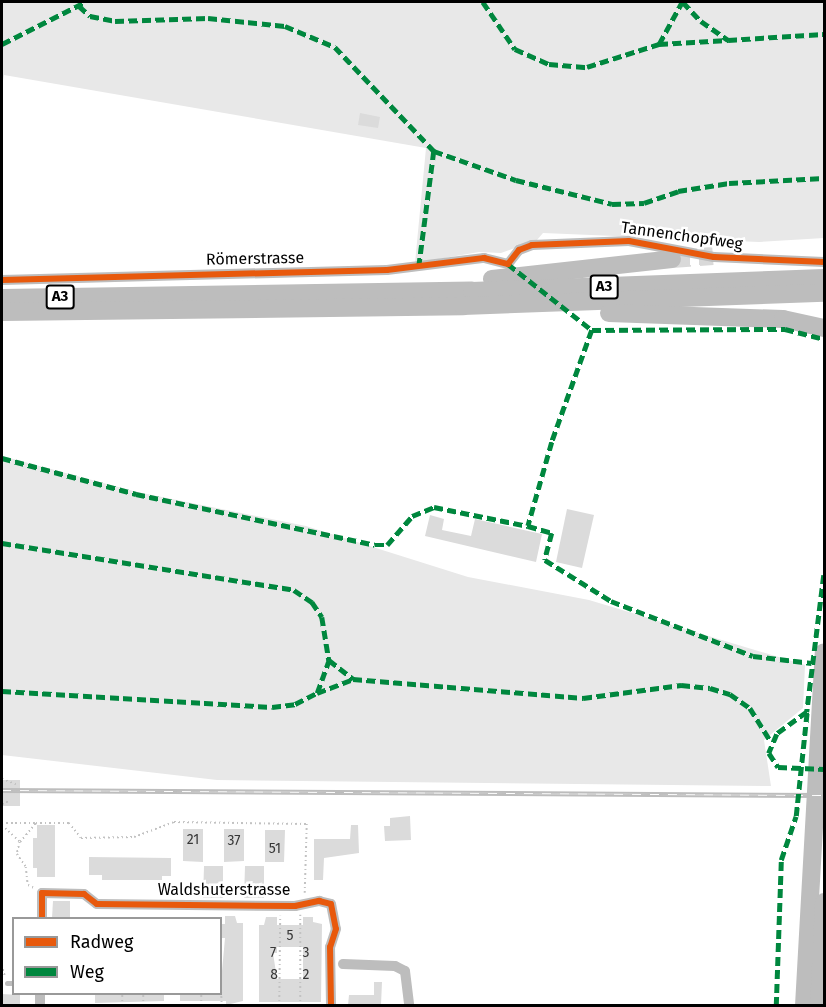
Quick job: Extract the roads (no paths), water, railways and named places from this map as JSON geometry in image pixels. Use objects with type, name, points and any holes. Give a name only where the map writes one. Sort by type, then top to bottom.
[{"type":"highway","name":"A3","points":[[383,293],[672,259]]},
{"type":"highway","name":"A3","points":[[2,298],[383,293],[825,278]]},
{"type":"highway","name":"A3","points":[[2,312],[464,306],[825,293]]},
{"type":"highway","name":"A3","points":[[464,306],[783,319],[825,328]]},
{"type":"highway","points":[[804,1005],[825,653]]},
{"type":"highway","points":[[816,792],[825,745]]},
{"type":"highway","points":[[820,1005],[819,986],[825,902]]},
{"type":"street","name":"Tannenchopfweg","points":[[507,264],[519,250],[532,245],[629,241],[714,257],[825,262]]},
{"type":"street","name":"Römerstrasse","points":[[2,280],[387,270],[484,258],[507,264]]},
{"type":"street","name":"Waldshuterstrasse","points":[[42,917],[42,892],[84,894],[97,904],[280,906],[303,902],[331,904],[336,913],[336,929],[330,947],[331,1005]]},
{"type":"street","points":[[343,964],[396,966],[405,971],[409,1005]]},
{"type":"tunnel","points":[[672,259],[713,256]]},
{"type":"railway","points":[[2,790],[824,795]]}]
